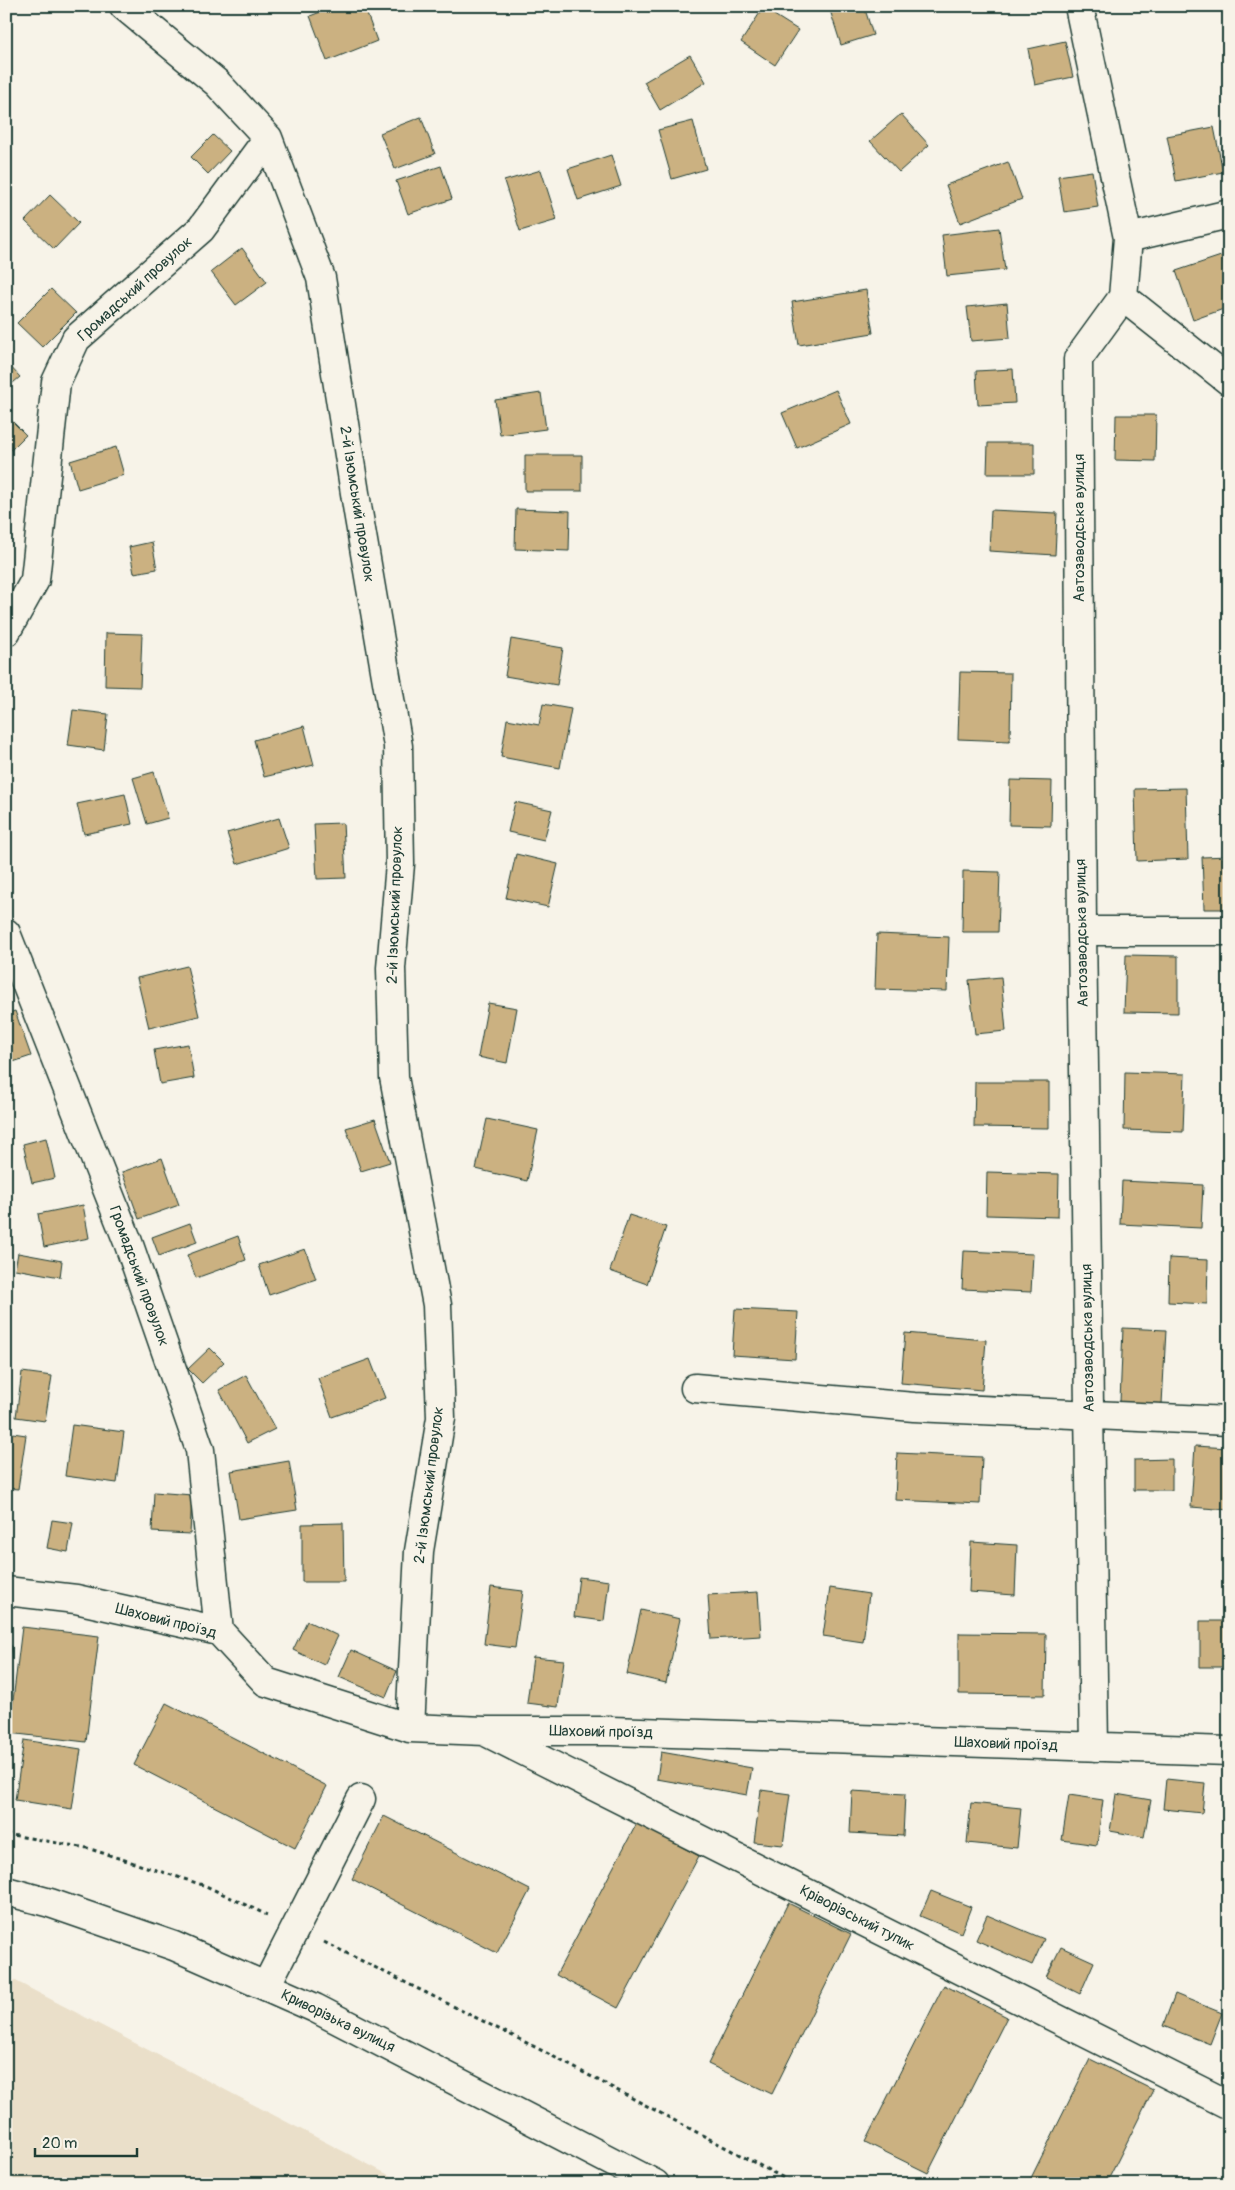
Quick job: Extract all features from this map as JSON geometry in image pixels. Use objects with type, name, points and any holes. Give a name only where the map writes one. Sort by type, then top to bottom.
[{"type":"street","name":"2-й Ізюмський провулок","points":[[124,6],[217,83],[268,138],[321,278],[356,502],[398,746],[400,864],[391,968],[394,1077],[437,1305],[441,1418],[419,1551],[410,1728]]},
{"type":"street","points":[[1079,6],[1128,238],[1123,297],[1229,381]]},
{"type":"street","name":"Громадський провулок","points":[[6,632],[35,580],[56,382],[76,339],[202,229],[268,138]]},
{"type":"street","points":[[1128,238],[1229,214]]},
{"type":"street","name":"Автозаводська вулиця","points":[[1094,1747],[1082,932],[1078,359],[1123,297]]},
{"type":"street","points":[[1082,932],[1229,931]]},
{"type":"street","name":"Громадський провулок","points":[[6,933],[128,1242],[200,1450],[219,1631]]},
{"type":"street","points":[[695,1388],[914,1407],[1229,1421]]},
{"type":"street","name":"Шаховий проїзд","points":[[6,1591],[76,1598],[219,1631],[266,1682],[410,1728],[485,1731],[611,1731],[1229,1751]]},
{"type":"street","name":"Кріворізський тупик","points":[[485,1731],[1229,2105]]},
{"type":"street","points":[[266,1986],[361,1799]]},
{"type":"street","name":"Криворізька вулиця","points":[[6,1891],[50,1902],[174,1946],[315,2008],[655,2184]]},
{"type":"path","points":[[6,1834],[87,1848],[206,1886],[296,1928],[536,2048],[795,2184]]},
{"type":"shaded area","points":[[6,1976],[406,2184],[6,2184]]},
{"type":"building","points":[[336,6],[364,6],[377,41],[327,61],[310,16]]},
{"type":"building","points":[[864,6],[873,35],[841,45],[829,7]]},
{"type":"building","points":[[763,8],[798,30],[775,65],[741,42]]},
{"type":"building","points":[[1065,41],[1073,77],[1035,85],[1028,49]]},
{"type":"building","points":[[690,55],[706,82],[660,110],[644,82]]},
{"type":"building","points":[[901,114],[929,145],[899,172],[870,141]]},
{"type":"building","points":[[421,117],[435,154],[395,169],[380,133]]},
{"type":"building","points":[[693,121],[706,169],[672,179],[658,130]]},
{"type":"building","points":[[1214,127],[1223,172],[1176,181],[1167,136]]},
{"type":"building","points":[[213,135],[230,151],[208,174],[191,157]]},
{"type":"building","points":[[611,155],[621,186],[578,200],[568,169]]},
{"type":"building","points":[[1008,162],[1022,199],[960,223],[946,185]]},
{"type":"building","points":[[441,166],[452,199],[408,214],[396,181]]},
{"type":"building","points":[[541,170],[557,220],[520,231],[504,181]]},
{"type":"building","points":[[1092,171],[1098,207],[1064,212],[1058,176]]},
{"type":"building","points":[[50,195],[79,223],[54,249],[25,221]]},
{"type":"building","points":[[999,228],[1005,270],[947,276],[942,235]]},
{"type":"building","points":[[242,248],[267,282],[236,305],[211,272]]},
{"type":"building","points":[[1221,256],[1229,277],[1229,307],[1193,320],[1176,271]]},
{"type":"building","points":[[51,289],[76,313],[42,347],[17,323]]},
{"type":"building","points":[[866,290],[873,333],[799,345],[792,302]]},
{"type":"building","points":[[1007,303],[1010,338],[971,341],[967,307]]},
{"type":"building","points":[[6,362],[20,377],[7,388],[6,387]]},
{"type":"building","points":[[1013,369],[1015,403],[978,405],[976,371]]},
{"type":"building","points":[[836,390],[851,424],[797,448],[782,413]]},
{"type":"building","points":[[541,393],[546,429],[500,435],[495,400]]},
{"type":"building","points":[[6,415],[26,435],[10,451],[6,448]]},
{"type":"building","points":[[1116,415],[1156,415],[1155,461],[1115,460]]},
{"type":"building","points":[[988,443],[1034,443],[1034,474],[987,474]]},
{"type":"building","points":[[116,447],[124,475],[78,489],[70,461]]},
{"type":"building","points":[[525,455],[582,455],[582,491],[525,491]]},
{"type":"building","points":[[516,509],[570,511],[569,551],[515,549]]},
{"type":"building","points":[[991,510],[1057,513],[1055,555],[989,551]]},
{"type":"building","points":[[152,542],[157,569],[134,573],[129,547]]},
{"type":"building","points":[[106,633],[142,634],[140,687],[105,686]]},
{"type":"building","points":[[511,639],[563,648],[557,685],[505,676]]},
{"type":"building","points":[[960,672],[1011,673],[1010,741],[958,739]]},
{"type":"building","points":[[543,704],[571,709],[560,768],[501,757],[507,719],[539,725]]},
{"type":"building","points":[[73,710],[108,714],[104,750],[68,745]]},
{"type":"building","points":[[304,726],[314,765],[264,777],[254,740]]},
{"type":"building","points":[[154,772],[168,818],[147,824],[133,778]]},
{"type":"building","points":[[1010,780],[1052,781],[1051,826],[1009,825]]},
{"type":"building","points":[[1186,788],[1188,859],[1137,861],[1135,789]]},
{"type":"building","points":[[125,794],[132,824],[84,834],[77,804]]},
{"type":"building","points":[[515,802],[552,810],[544,840],[508,832]]},
{"type":"building","points":[[279,818],[289,848],[237,864],[227,833]]},
{"type":"building","points":[[343,823],[346,878],[317,879],[314,824]]},
{"type":"building","points":[[516,854],[558,864],[548,907],[506,898]]},
{"type":"building","points":[[1229,856],[1229,909],[1204,909],[1202,857]]},
{"type":"building","points":[[963,871],[1000,872],[998,932],[962,932]]},
{"type":"building","points":[[877,934],[949,937],[947,991],[875,989]]},
{"type":"building","points":[[1126,955],[1178,956],[1178,1013],[1124,1012]]},
{"type":"building","points":[[187,966],[199,1016],[149,1028],[137,978]]},
{"type":"building","points":[[1001,977],[1006,1031],[975,1034],[969,980]]},
{"type":"building","points":[[488,1003],[517,1008],[507,1063],[478,1057]]},
{"type":"building","points":[[15,1011],[31,1056],[13,1062],[6,1044],[6,1014]]},
{"type":"building","points":[[188,1044],[194,1078],[160,1084],[154,1050]]},
{"type":"building","points":[[1125,1072],[1185,1074],[1183,1132],[1124,1130]]},
{"type":"building","points":[[975,1082],[1049,1082],[1049,1128],[974,1127]]},
{"type":"building","points":[[375,1119],[390,1162],[361,1171],[346,1128]]},
{"type":"building","points":[[487,1119],[538,1130],[527,1181],[476,1169]]},
{"type":"building","points":[[46,1138],[55,1178],[32,1183],[23,1144]]},
{"type":"building","points":[[162,1158],[179,1205],[139,1219],[122,1172]]},
{"type":"building","points":[[987,1172],[1059,1174],[1058,1217],[986,1215]]},
{"type":"building","points":[[1122,1181],[1203,1185],[1201,1228],[1120,1224]]},
{"type":"building","points":[[83,1205],[89,1238],[44,1247],[38,1214]]},
{"type":"building","points":[[629,1215],[666,1227],[647,1284],[610,1271]]},
{"type":"building","points":[[190,1223],[197,1242],[159,1256],[152,1237]]},
{"type":"building","points":[[238,1236],[246,1260],[196,1278],[187,1255]]},
{"type":"building","points":[[305,1249],[316,1279],[269,1295],[259,1265]]},
{"type":"building","points":[[964,1251],[1033,1254],[1031,1292],[962,1289]]},
{"type":"building","points":[[18,1253],[62,1261],[60,1277],[15,1269]]},
{"type":"building","points":[[1169,1258],[1208,1260],[1207,1304],[1168,1302]]},
{"type":"building","points":[[735,1309],[798,1312],[795,1359],[732,1355]]},
{"type":"building","points":[[1123,1328],[1166,1330],[1162,1404],[1120,1402]]},
{"type":"building","points":[[905,1333],[986,1340],[982,1390],[901,1383]]},
{"type":"building","points":[[210,1348],[224,1362],[202,1383],[188,1369]]},
{"type":"building","points":[[370,1359],[385,1398],[332,1417],[318,1378]]},
{"type":"building","points":[[22,1372],[52,1376],[45,1421],[16,1417]]},
{"type":"building","points":[[246,1375],[275,1429],[247,1443],[219,1390]]},
{"type":"building","points":[[72,1425],[124,1432],[117,1483],[65,1476]]},
{"type":"building","points":[[6,1432],[26,1435],[18,1489],[6,1488]]},
{"type":"building","points":[[1195,1446],[1229,1448],[1229,1510],[1191,1507]]},
{"type":"building","points":[[897,1453],[982,1457],[980,1504],[895,1500]]},
{"type":"building","points":[[1172,1459],[1172,1490],[1134,1490],[1134,1460]]},
{"type":"building","points":[[289,1461],[297,1510],[239,1519],[231,1471]]},
{"type":"building","points":[[154,1492],[192,1495],[190,1534],[152,1532]]},
{"type":"building","points":[[52,1520],[73,1523],[68,1552],[47,1548]]},
{"type":"building","points":[[343,1523],[344,1582],[302,1582],[302,1524]]},
{"type":"building","points":[[971,1542],[1017,1545],[1015,1595],[969,1592]]},
{"type":"building","points":[[579,1577],[609,1581],[604,1621],[574,1617]]},
{"type":"building","points":[[491,1587],[523,1591],[515,1648],[484,1644]]},
{"type":"building","points":[[830,1588],[869,1594],[863,1642],[823,1636]]},
{"type":"building","points":[[758,1592],[761,1636],[711,1639],[708,1595]]},
{"type":"building","points":[[641,1610],[680,1619],[666,1683],[627,1674]]},
{"type":"building","points":[[307,1621],[338,1636],[324,1665],[293,1650]]},
{"type":"building","points":[[1200,1621],[1229,1621],[1229,1667],[1200,1667]]},
{"type":"building","points":[[22,1627],[99,1636],[86,1742],[9,1733]]},
{"type":"building","points":[[959,1633],[1046,1634],[1045,1695],[959,1694]]},
{"type":"building","points":[[6,1645],[12,1646],[6,1683]]},
{"type":"building","points":[[351,1650],[397,1671],[386,1697],[339,1677]]},
{"type":"building","points":[[533,1657],[564,1660],[558,1707],[527,1703]]},
{"type":"building","points":[[166,1703],[327,1786],[295,1848],[134,1765]]},
{"type":"building","points":[[24,1740],[81,1749],[72,1809],[15,1800]]},
{"type":"building","points":[[661,1752],[752,1768],[747,1795],[657,1779]]},
{"type":"building","points":[[1166,1779],[1205,1783],[1202,1813],[1163,1809]]},
{"type":"building","points":[[761,1790],[790,1794],[783,1845],[754,1842]]},
{"type":"building","points":[[852,1791],[905,1794],[903,1836],[850,1833]]},
{"type":"building","points":[[1116,1794],[1151,1800],[1144,1837],[1110,1831]]},
{"type":"building","points":[[1069,1795],[1103,1800],[1097,1845],[1062,1840]]},
{"type":"building","points":[[971,1803],[1021,1808],[1017,1848],[967,1843]]},
{"type":"building","points":[[384,1816],[530,1890],[497,1953],[352,1879]]},
{"type":"building","points":[[637,1823],[699,1856],[618,2008],[556,1975]]},
{"type":"building","points":[[931,1891],[971,1907],[961,1933],[920,1916]]},
{"type":"building","points":[[788,1903],[851,1934],[772,2094],[708,2064]]},
{"type":"building","points":[[987,1915],[1044,1939],[1032,1965],[976,1940]]},
{"type":"building","points":[[1061,1947],[1094,1962],[1080,1994],[1046,1977]]},
{"type":"building","points":[[944,1985],[1007,2017],[928,2173],[865,2142]]},
{"type":"building","points":[[1175,1994],[1222,2013],[1210,2044],[1163,2026]]},
{"type":"building","points":[[1090,2059],[1153,2090],[1106,2184],[1028,2184]]}]
